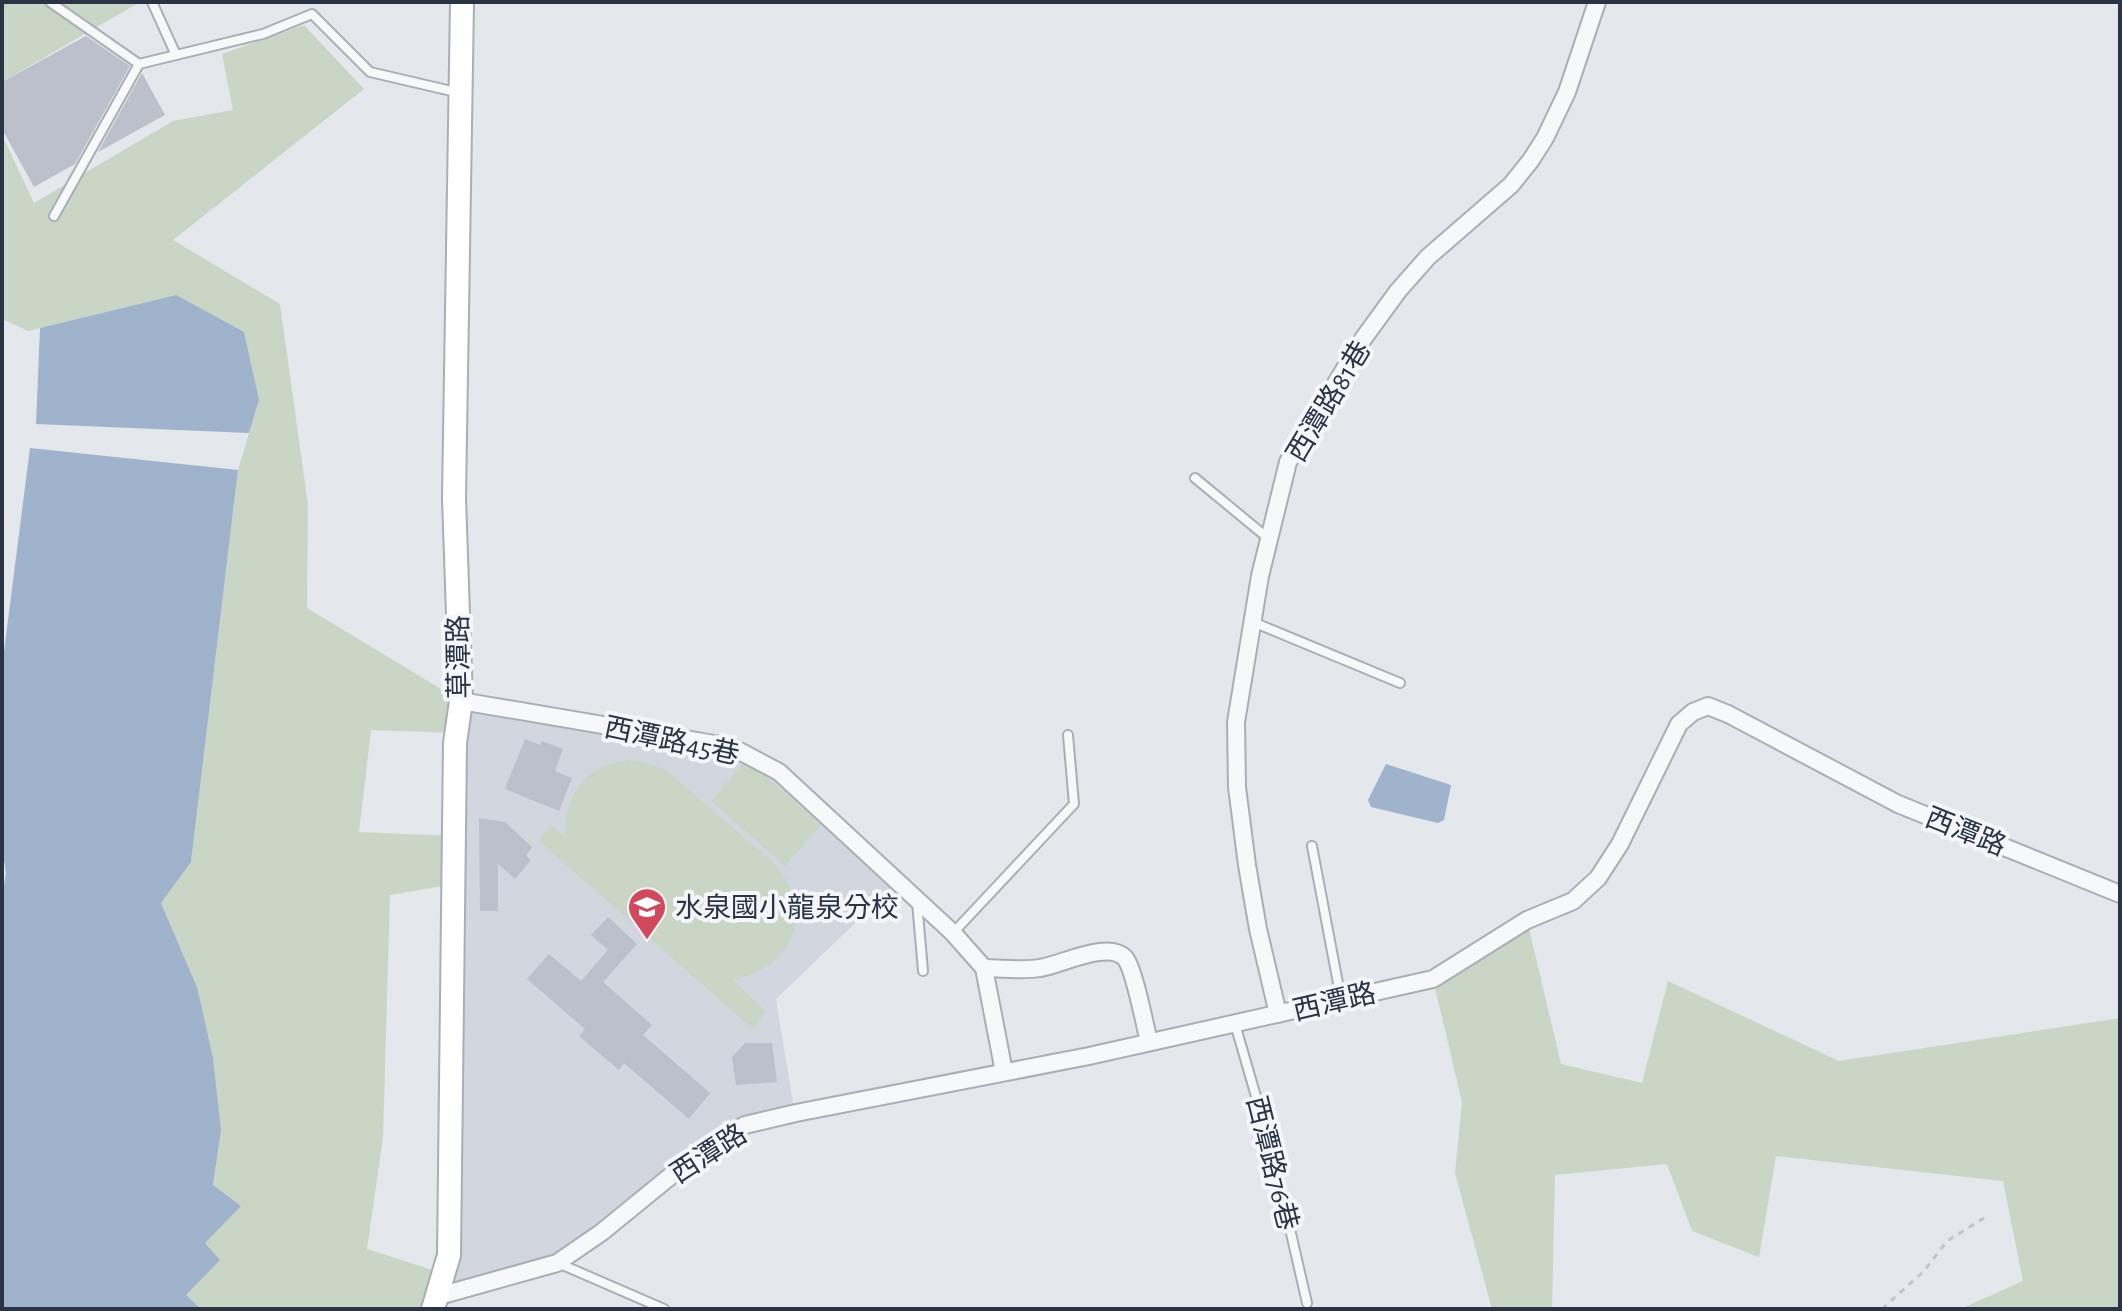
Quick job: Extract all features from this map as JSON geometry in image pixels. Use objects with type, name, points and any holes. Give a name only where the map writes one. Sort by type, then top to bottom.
[{"type":"street","name":"草潭路","points":[[436,1302],[449,1255],[455,743],[461,701],[454,498],[462,2]]},
{"type":"street","name":"西潭路81巷","points":[[1278,1014],[1247,865],[1237,787],[1236,722],[1260,576],[1288,462],[1363,339],[1398,291],[1428,257],[1511,185],[1531,160],[1567,92],[1597,2]]},
{"type":"street","name":"西潭路45巷","points":[[461,701],[732,747],[779,772],[953,933],[984,968]]},
{"type":"street","name":"西潭路","points":[[436,1302],[557,1263],[602,1232],[705,1148],[745,1125],[1235,1024],[1433,979],[1527,920],[1573,901],[1598,878],[1620,844],[1679,724],[1693,712],[1708,706],[1898,804],[2120,894]]},
{"type":"street","points":[[1004,1072],[984,968],[1040,968],[1112,951],[1124,957],[1130,969],[1149,1042]]},
{"type":"lane","points":[[50,2],[139,64]]},
{"type":"lane","points":[[152,2],[176,55]]},
{"type":"lane","points":[[54,216],[139,64],[263,34],[312,14],[370,72],[461,94]]},
{"type":"lane","points":[[1195,478],[1269,540]]},
{"type":"lane","points":[[1253,622],[1400,683]]},
{"type":"lane","points":[[953,933],[1074,804],[1068,735]]},
{"type":"lane","points":[[1312,846],[1341,999]]},
{"type":"lane","points":[[917,901],[923,971]]},
{"type":"lane","name":"西潭路76巷","points":[[1235,1024],[1273,1155],[1307,1303]]},
{"type":"lane","points":[[557,1263],[664,1309]]},
{"type":"path","points":[[1882,1309],[1924,1271],[1947,1241],[1989,1215]]},
{"type":"shaded area","name":"水泉國小龍泉分校","points":[[461,701],[732,747],[779,772],[897,883],[776,999],[793,1103],[745,1125],[566,1264],[439,1296]]},
{"type":"green space","points":[[2,2],[140,2],[2,82]]},
{"type":"green space","points":[[304,25],[364,89],[173,240],[280,304],[308,505],[307,608],[461,701],[455,733],[371,730],[359,832],[455,836],[454,884],[390,895],[383,1138],[367,1249],[448,1275],[434,1309],[201,1309],[185,1295],[219,1260],[205,1243],[221,1131],[197,987],[161,903],[191,862],[238,470],[259,400],[176,295],[28,331],[2,319],[2,135],[34,203],[173,121],[233,110],[222,54]]},
{"type":"green space","points":[[747,759],[821,825],[785,866],[711,801]]},
{"type":"green space","points":[[628,760],[664,769],[771,860],[785,879],[793,897],[796,916],[793,933],[785,949],[755,973],[733,980],[766,1012],[753,1029],[539,841],[551,825],[565,836],[569,805],[586,778],[606,766]]},
{"type":"green space","points":[[1527,920],[1561,1064],[1642,1083],[1668,981],[1839,1061],[2120,1018],[2120,1309],[1960,1309],[2023,1281],[2003,1181],[1776,1156],[1759,1257],[1692,1231],[1667,1164],[1555,1175],[1552,1309],[1492,1309],[1455,1173],[1462,1102],[1433,979]]},
{"type":"water","points":[[176,295],[244,332],[259,400],[249,433],[36,424],[40,328]]},
{"type":"water","points":[[30,448],[238,470],[191,862],[161,903],[197,987],[213,1058],[221,1131],[213,1185],[241,1206],[205,1243],[220,1260],[186,1295],[201,1309],[2,1309],[2,898],[6,873],[2,846],[2,667]]},
{"type":"water","points":[[1386,764],[1451,785],[1444,820],[1438,823],[1371,807],[1368,800]]},
{"type":"building","points":[[86,36],[130,66],[75,164],[34,187],[2,129],[2,82]]},
{"type":"building","points":[[142,73],[165,115],[98,152]]},
{"type":"building","points":[[525,739],[563,749],[555,771],[572,778],[559,811],[505,789]]},
{"type":"building","points":[[479,818],[505,822],[532,847],[526,856],[531,860],[515,879],[498,864],[498,911],[480,911]]},
{"type":"building","points":[[608,917],[637,944],[603,982],[652,1025],[643,1035],[710,1093],[689,1119],[624,1063],[619,1070],[579,1036],[585,1029],[527,979],[549,954],[581,981],[608,950],[591,935]]},
{"type":"building","points":[[745,1043],[772,1043],[777,1082],[736,1085],[732,1057]]},
{"type":"place","name":"水泉國小龍泉分校","points":[[647,941]]}]
